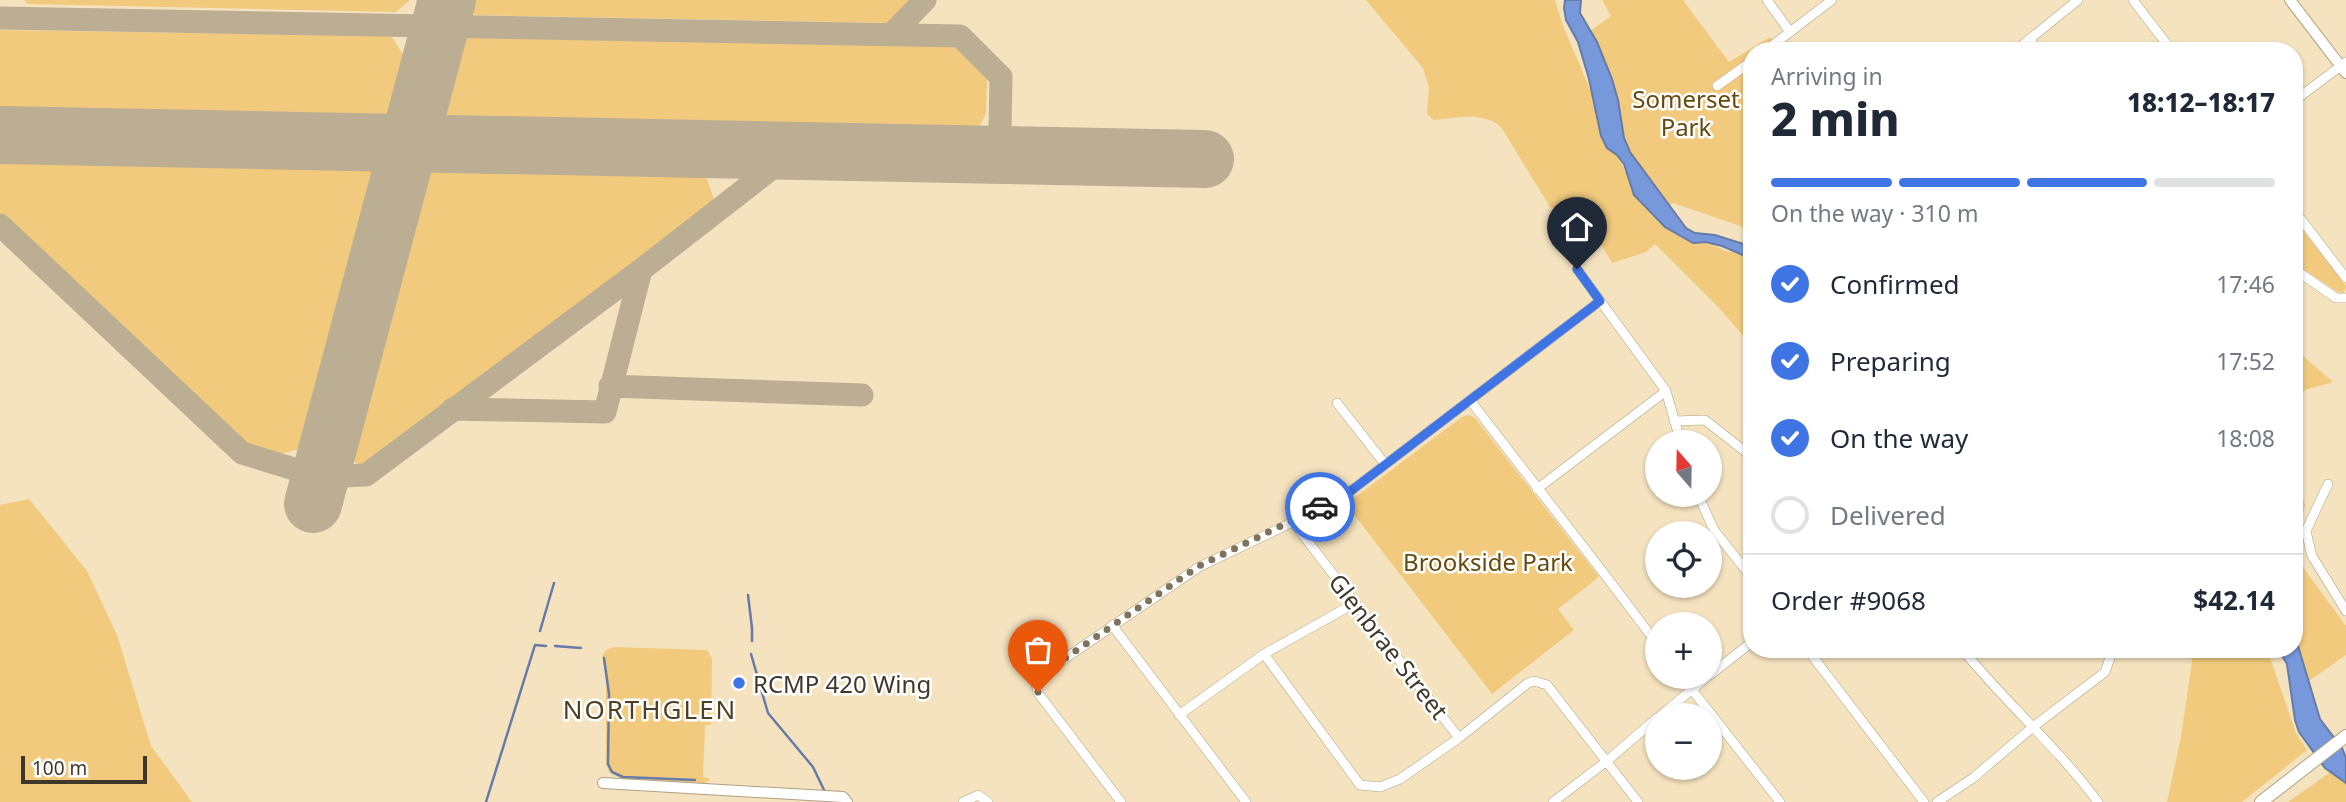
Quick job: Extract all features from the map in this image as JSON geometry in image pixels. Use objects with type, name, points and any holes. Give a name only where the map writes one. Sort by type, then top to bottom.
[{"type":"main road","points":[[2261,802],[2346,736]]},
{"type":"street","points":[[1767,0],[1790,32]]},
{"type":"street","points":[[1777,42],[1832,0]]},
{"type":"street","points":[[2026,42],[2078,0]]},
{"type":"street","points":[[2133,0],[2165,42]]},
{"type":"street","points":[[2290,0],[2344,67],[2303,95]]},
{"type":"street","points":[[1717,86],[1743,67]]},
{"type":"street","points":[[2303,222],[2346,278]]},
{"type":"street","points":[[1577,269],[1666,391],[1677,430]]},
{"type":"street","points":[[2303,275],[2336,298],[2346,298]]},
{"type":"street","points":[[1121,802],[1038,692],[1035,679],[1199,566],[1348,493],[1600,301]]},
{"type":"street","points":[[1537,489],[1666,391]]},
{"type":"street","points":[[1470,400],[1645,628]]},
{"type":"street","points":[[1337,403],[1385,464]]},
{"type":"street","points":[[1674,421],[1705,420],[1743,450]]},
{"type":"street","points":[[2328,484],[2306,531],[2312,556],[2346,611]]},
{"type":"street","points":[[1704,508],[1714,530],[1743,567]]},
{"type":"street","name":"Glenbrae Street","points":[[1293,522],[1460,738]]},
{"type":"street","points":[[1179,715],[1264,654],[1355,603]]},
{"type":"street","points":[[1112,625],[1246,802]]},
{"type":"street","points":[[1722,665],[1743,649]]},
{"type":"street","points":[[1264,654],[1360,785],[1380,787],[1400,779],[1460,738],[1534,681],[1548,685],[1638,802]]},
{"type":"street","points":[[1814,658],[1924,802]]},
{"type":"street","points":[[1969,658],[2082,780],[2098,802]]},
{"type":"street","points":[[1937,802],[1973,778],[2033,727],[2105,672],[2110,658]]},
{"type":"street","points":[[1676,703],[1691,690],[1780,802]]},
{"type":"street","points":[[1553,802],[1645,729]]},
{"type":"street","points":[[603,783],[843,797],[847,802]]},
{"type":"street","points":[[967,799],[982,796],[989,802]]},
{"type":"green space","points":[[24,0],[410,0],[396,12],[28,4]]},
{"type":"green space","points":[[464,0],[911,0],[890,23],[475,15]]},
{"type":"green space","points":[[1366,0],[1555,0],[1563,26],[1625,171],[1661,220],[1726,251],[1743,254],[1743,336],[1655,244],[1646,252],[1612,263],[1588,223],[1550,207],[1501,127],[1494,122],[1478,117],[1434,120],[1427,114],[1429,87],[1423,68]]},
{"type":"green space","name":"Somerset Park","points":[[1602,0],[1683,0],[1729,62],[1743,53],[1743,227],[1673,203],[1668,206],[1630,152],[1624,138],[1612,79],[1590,31],[1611,16]]},
{"type":"green space","points":[[0,30],[391,36],[403,54],[402,67],[386,116],[341,118],[0,114]]},
{"type":"green space","points":[[468,38],[955,46],[987,78],[986,114],[976,132],[442,123],[432,110],[445,55]]},
{"type":"green space","points":[[0,155],[324,161],[375,169],[368,210],[307,447],[262,459],[0,213]]},
{"type":"green space","points":[[464,163],[704,170],[714,199],[638,272],[361,467],[342,451],[404,208],[425,167]]},
{"type":"green space","points":[[2303,231],[2346,286],[2344,293],[2338,292],[2303,269]]},
{"type":"green space","points":[[2303,356],[2333,382],[2303,393]]},
{"type":"green space","name":"Brookside Park","points":[[1469,415],[1475,418],[1599,577],[1558,609],[1574,630],[1492,694],[1346,504],[1462,417]]},
{"type":"green space","points":[[29,499],[87,571],[117,635],[151,746],[192,802],[0,802],[0,505]]},
{"type":"green space","points":[[2303,566],[2346,626],[2346,655],[2309,681],[2301,658]]},
{"type":"green space","points":[[614,647],[707,650],[712,658],[711,725],[705,725],[703,777],[709,778],[709,781],[704,783],[622,779],[609,772],[606,764],[606,681],[602,656],[606,650]]},
{"type":"green space","points":[[2192,658],[2270,658],[2296,733],[2307,750],[2242,802],[2167,802],[2181,737]]},
{"type":"green space","points":[[2346,761],[2346,802],[2288,802]]},
{"type":"water","points":[[1565,0],[1581,0],[1580,13],[1597,42],[1612,79],[1624,138],[1630,152],[1686,228],[1695,233],[1715,235],[1743,244],[1743,255],[1706,242],[1693,243],[1665,227],[1634,195],[1624,164],[1607,148],[1601,136],[1589,79],[1564,8]]},
{"type":"water","points":[[2283,658],[2302,658],[2320,719],[2342,748],[2346,758],[2346,783],[2325,768],[2299,732],[2287,664]]},
{"type":"waterway","points":[[540,631],[554,583]]},
{"type":"waterway","points":[[748,595],[752,641]]},
{"type":"waterway","points":[[486,802],[535,645],[546,646]]},
{"type":"waterway","points":[[555,646],[581,648]]},
{"type":"waterway","points":[[751,654],[768,713],[813,767],[825,792]]},
{"type":"waterway","points":[[604,658],[609,694],[608,764],[612,772],[623,777],[695,780]]},
{"type":"taxiway","points":[[891,35],[925,0]]},
{"type":"taxiway","points":[[0,18],[960,36],[1001,77],[1000,131],[990,156]]},
{"type":"taxiway","points":[[0,225],[242,453],[320,477],[366,475],[641,270],[794,151]]},
{"type":"taxiway","points":[[453,409],[605,412],[641,270]]},
{"type":"taxiway","points":[[610,386],[862,395]]},
{"type":"runway","points":[[313,504],[447,0]]},
{"type":"runway","points":[[0,135],[1205,159]]},
{"type":"way so far","points":[[1038,692],[1035,679],[1199,566],[1320,507]]},
{"type":"place","name":"RCMP 420 Wing","points":[[739,683]]},
{"type":"district","name":"NORTHGLEN","points":[[650,709]]},
{"type":"route","points":[[1320,507],[1348,493],[1600,301],[1577,269]]}]
